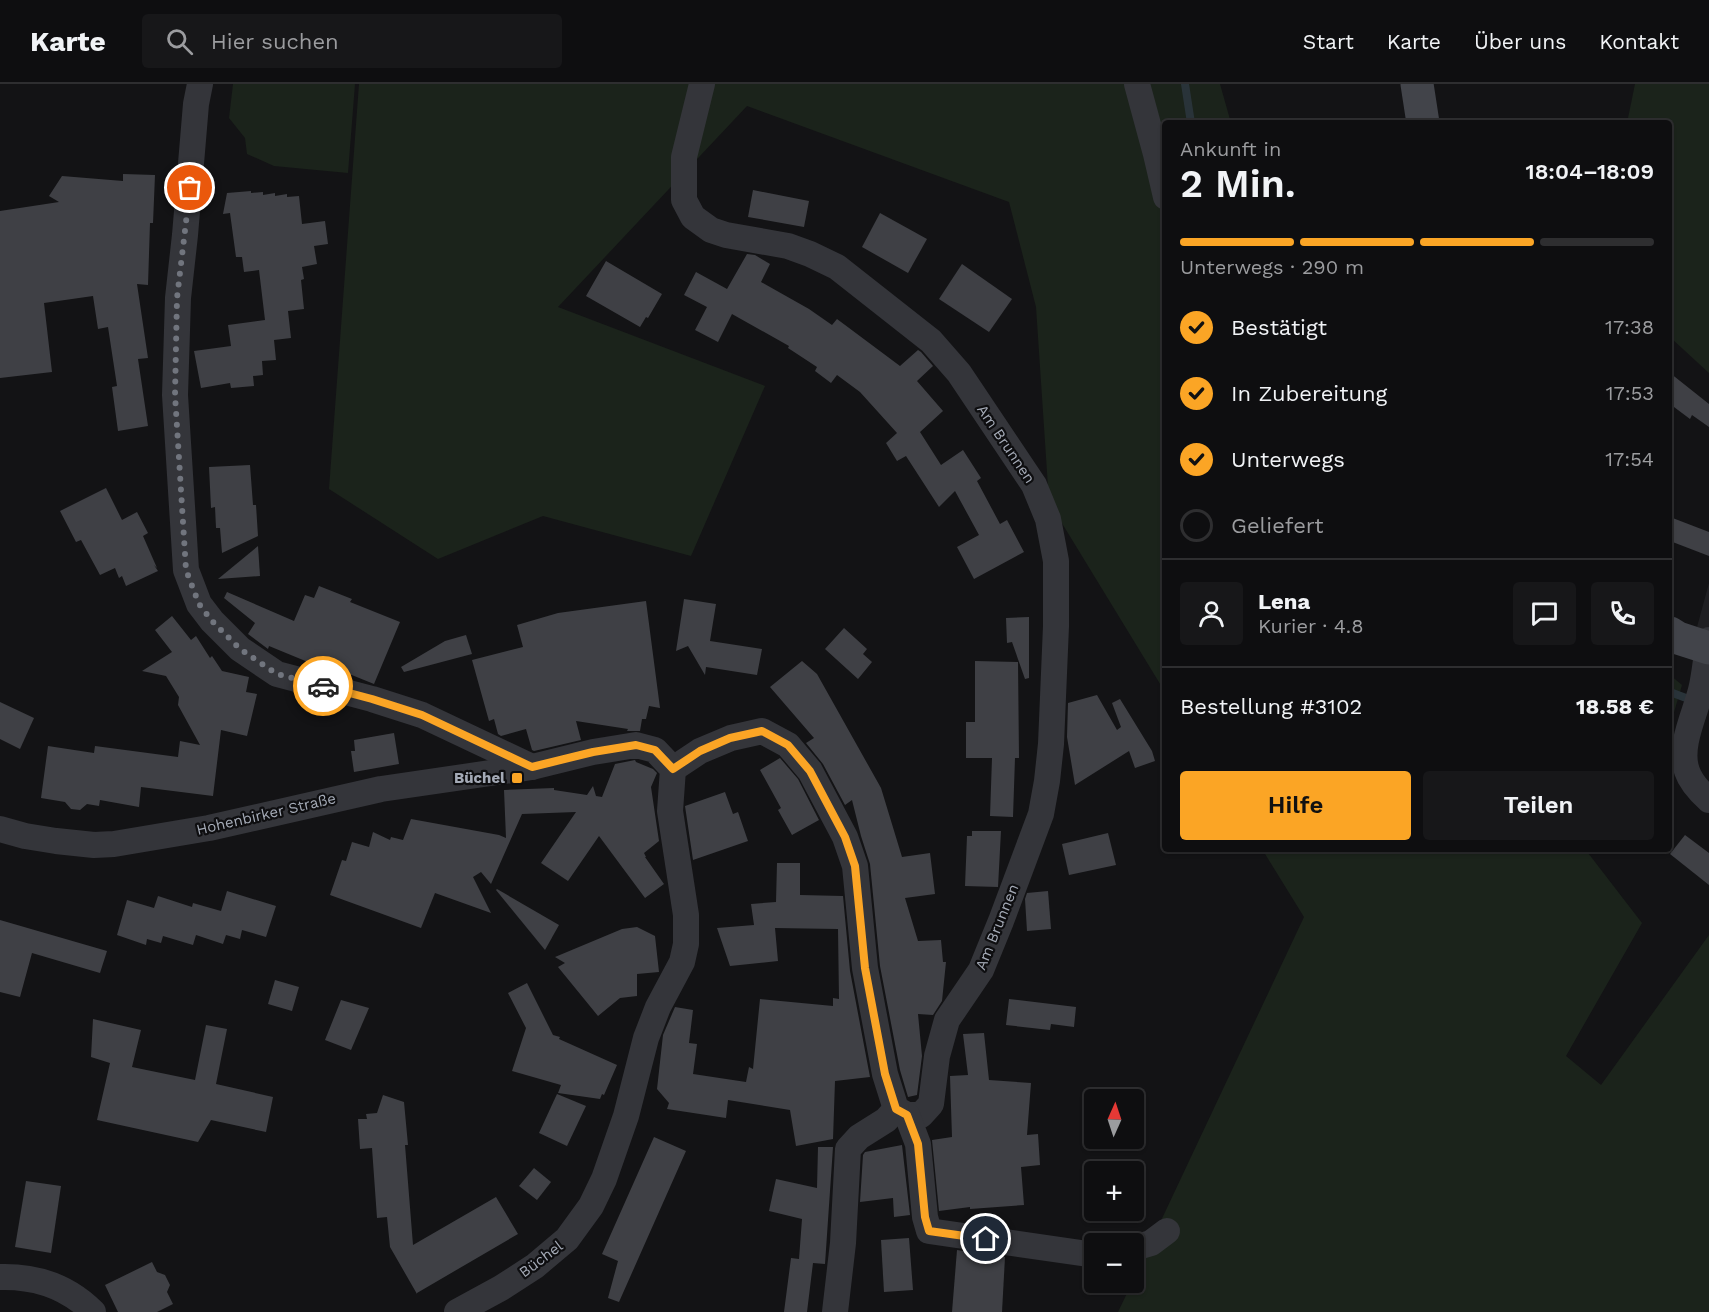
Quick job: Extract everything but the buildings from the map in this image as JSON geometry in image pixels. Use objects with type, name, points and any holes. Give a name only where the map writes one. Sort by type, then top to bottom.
[{"type":"main road","points":[[1417,84],[1423,120]]},
{"type":"main road","points":[[1672,634],[1678,638],[1708,645]]},
{"type":"street","points":[[200,84],[196,104],[185,235],[177,298],[175,395],[186,570],[199,604],[212,621],[240,649],[277,674],[422,715],[532,767],[593,752],[636,745],[655,750],[673,769],[700,751],[730,738],[762,731],[788,745],[810,771],[845,837],[855,866],[865,968],[885,1074],[918,1144],[925,1217],[929,1231],[1084,1253]]},
{"type":"street","name":"Am Brunnen","points":[[702,84],[684,158],[684,200],[693,217],[711,230],[726,235],[788,246],[837,267],[931,341],[959,373],[1034,485],[1048,519],[1056,561],[1056,626],[1051,744],[1041,813],[981,970],[946,1020],[937,1056],[930,1104],[921,1115],[901,1112]]},
{"type":"street","points":[[1137,84],[1162,180]]},
{"type":"street","points":[[1708,645],[1701,689],[1690,726],[1677,756],[1696,788],[1709,800]]},
{"type":"street","name":"Hohenbirker Straße","points":[[0,829],[56,841],[94,845],[114,844],[209,828],[381,789],[532,767]]},
{"type":"street","name":"Büchel","points":[[457,1312],[535,1266],[567,1239],[591,1206],[604,1179],[626,1116],[654,1017],[682,962],[686,944],[686,915],[670,811],[673,769]]},
{"type":"street","points":[[835,1312],[843,1243],[848,1149],[859,1137],[901,1112]]},
{"type":"street","points":[[1144,1245],[1151,1243],[1167,1231]]},
{"type":"street","points":[[0,1277],[20,1277],[56,1285],[93,1312]]},
{"type":"shaded area","points":[[233,84],[355,84],[348,173],[274,166],[247,154],[245,138],[229,118]]},
{"type":"shaded area","points":[[359,84],[1220,84],[1230,120],[1162,120],[1162,687],[1049,502],[1036,307],[1009,202],[747,106],[558,307],[765,386],[691,556],[543,516],[438,559],[329,489]]},
{"type":"shaded area","points":[[1635,84],[1709,84],[1709,373],[1672,339],[1672,120],[1628,120]]},
{"type":"shaded area","points":[[1709,583],[1709,632],[1697,627]]},
{"type":"shaded area","points":[[1672,677],[1682,685],[1672,719]]},
{"type":"shaded area","points":[[1264,852],[1587,852],[1642,923],[1566,1056],[1601,1085],[1709,935],[1709,1312],[1118,1312],[1127,1293],[1144,1293],[1144,1257],[1304,917]]},
{"type":"waterway","points":[[1185,84],[1191,120]]},
{"type":"waterway","points":[[1672,693],[1694,701]]},
{"type":"way so far","points":[[190,188],[177,298],[175,395],[186,570],[199,604],[212,621],[240,649],[277,674],[323,686]]},
{"type":"place","name":"Büchel","points":[[517,778]]},
{"type":"route","points":[[323,686],[422,715],[532,767],[593,752],[636,745],[655,750],[673,769],[700,751],[730,738],[762,731],[788,745],[810,771],[845,837],[855,866],[865,968],[885,1074],[896,1109],[907,1115],[918,1144],[925,1217],[929,1231],[986,1239]]}]
